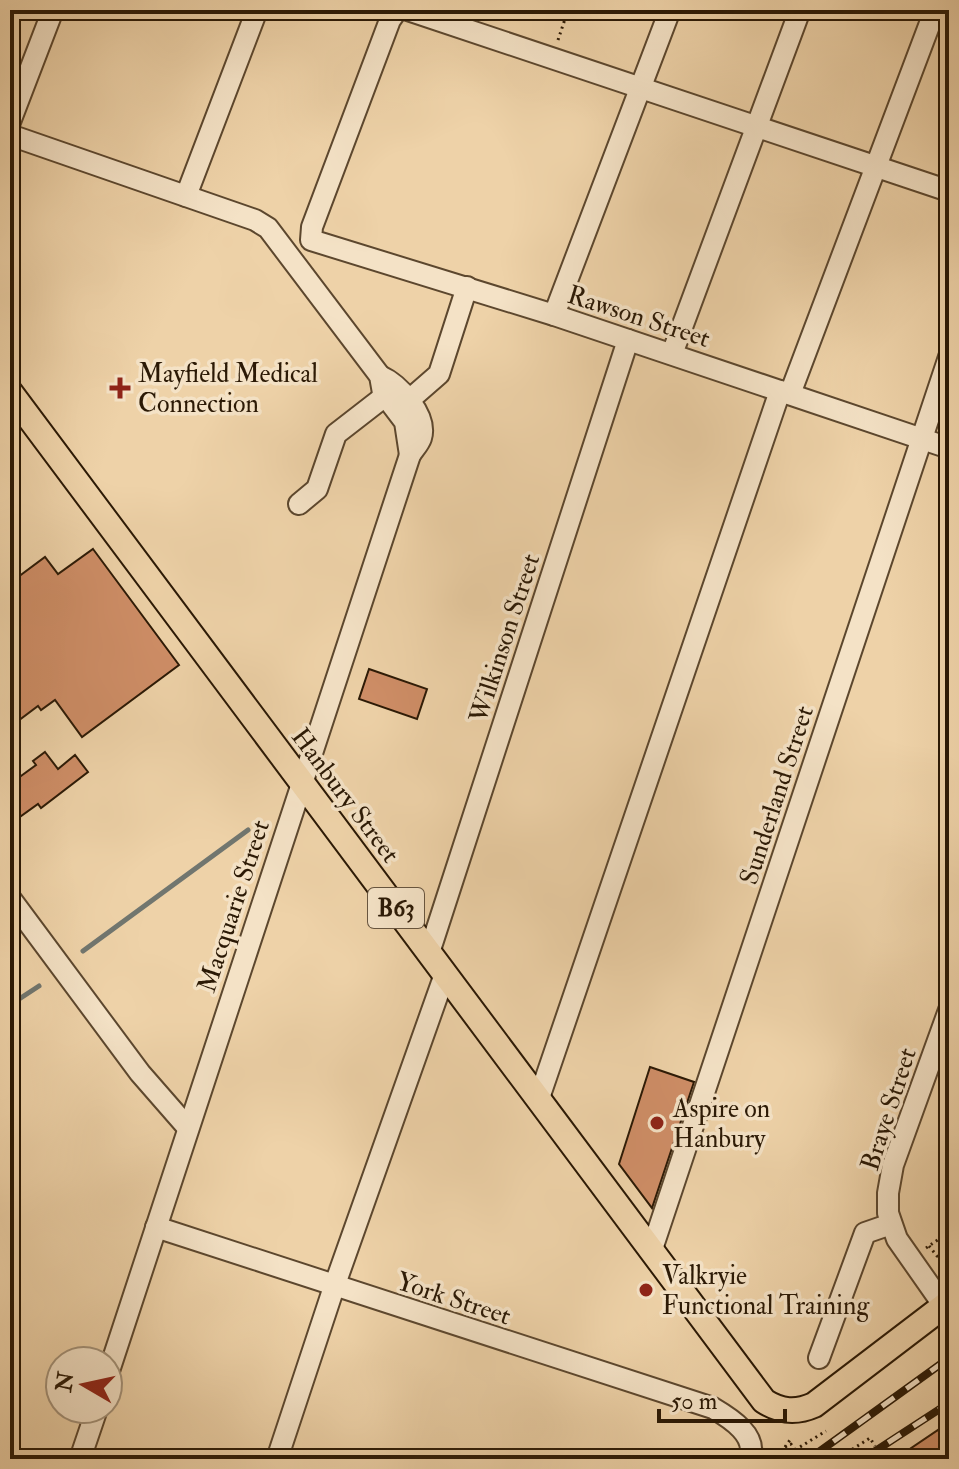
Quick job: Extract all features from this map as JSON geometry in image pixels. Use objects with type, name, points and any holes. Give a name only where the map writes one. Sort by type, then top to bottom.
[{"type":"main road","name":"Hanbury Street","points":[[10,392],[759,1395],[776,1408],[791,1411],[814,1405],[946,1304]]},
{"type":"street","points":[[10,122],[53,10]]},
{"type":"street","points":[[186,196],[257,10]]},
{"type":"street","name":"Rawson Street","points":[[397,10],[390,20],[323,197],[312,227],[311,240],[554,315],[949,448]]},
{"type":"street","points":[[408,10],[949,191]]},
{"type":"street","points":[[554,315],[670,10]]},
{"type":"street","points":[[672,354],[800,10]]},
{"type":"street","points":[[539,1098],[785,392],[935,10]]},
{"type":"street","points":[[10,135],[255,220],[268,228],[397,402]]},
{"type":"street","points":[[299,504],[317,489],[336,434],[397,402],[439,374],[467,287]]},
{"type":"street","name":"Wilkinson Street","points":[[429,953],[628,340]]},
{"type":"street","name":"Sunderland Street","points":[[652,1249],[949,357]]},
{"type":"street","name":"Macquarie Street","points":[[117,1345],[410,455],[420,440],[423,426],[397,402]]},
{"type":"street","points":[[10,898],[140,1073],[188,1128]]},
{"type":"street","points":[[277,1459],[334,1287],[445,974]]},
{"type":"street","name":"Braye Street","points":[[946,1304],[910,1260],[891,1224],[888,1193],[893,1165],[949,1010]]},
{"type":"street","points":[[819,1358],[865,1233],[891,1224]]},
{"type":"street","name":"York Street","points":[[156,1227],[713,1408],[734,1420],[749,1440],[752,1454],[749,1459]]},
{"type":"street","points":[[80,1459],[92,1425]]},
{"type":"path","points":[[553,59],[568,10]]},
{"type":"path","points":[[949,1232],[929,1246],[937,1256],[949,1263]]},
{"type":"path","points":[[795,1450],[826,1431]]},
{"type":"path","points":[[837,1459],[870,1438],[875,1446]]},
{"type":"path","points":[[790,1440],[785,1447],[791,1444],[801,1459]]},
{"type":"path","points":[[844,1459],[858,1451]]},
{"type":"building","points":[[93,549],[179,665],[82,737],[55,700],[41,710],[38,706],[10,727],[10,583],[45,557],[58,574]]},
{"type":"building","points":[[369,669],[427,689],[417,719],[359,699]]},
{"type":"building","points":[[45,752],[58,769],[75,755],[88,772],[41,808],[38,804],[10,824],[10,784],[36,765],[33,761]]},
{"type":"building","name":"Aspire on Hanbury","points":[[650,1067],[694,1082],[652,1208],[619,1164]]},
{"type":"building","points":[[938,1430],[948,1445],[927,1459],[895,1459]]},
{"type":"waterway","points":[[83,951],[248,830]]},
{"type":"waterway","points":[[10,1005],[39,986]]},
{"type":"railway","points":[[809,1459],[949,1358]]},
{"type":"railway","points":[[863,1459],[949,1403]]},
{"type":"place","name":"Mayfield Medical Connection","points":[[120,388]]},
{"type":"place","name":"Aspire on Hanbury","points":[[657,1123]]},
{"type":"place","name":"Valkryie Functional Training","points":[[646,1290]]}]
